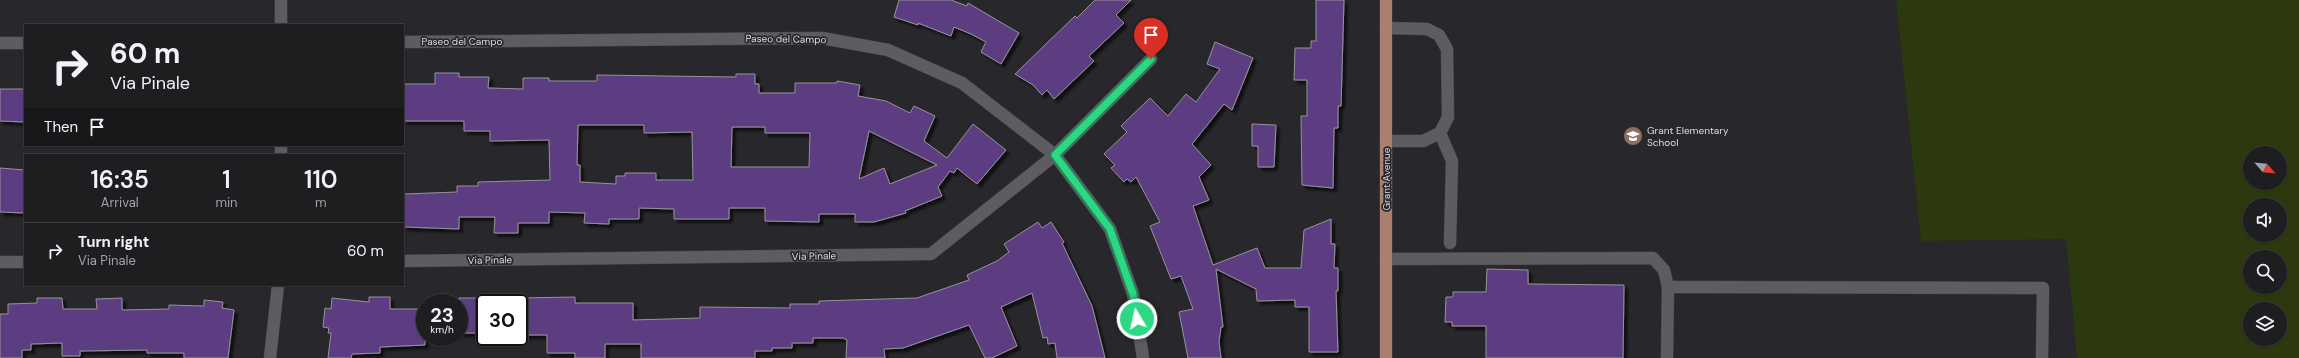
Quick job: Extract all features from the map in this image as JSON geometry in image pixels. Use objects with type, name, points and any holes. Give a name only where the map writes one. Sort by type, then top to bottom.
[{"type":"main road","name":"Grant Avenue","points":[[1386,0],[1386,358]]},
{"type":"street","points":[[281,0],[281,24]]},
{"type":"street","points":[[1386,28],[1427,29],[1439,35],[1448,49],[1448,117],[1440,133],[1423,141],[1386,141]]},
{"type":"street","name":"Paseo del Campo","points":[[404,42],[822,38],[888,50],[962,83],[1055,155],[1110,229],[1133,294],[1142,358]]},
{"type":"street","points":[[0,43],[24,43]]},
{"type":"street","name":"Via Pinale","points":[[404,261],[931,254],[1055,155],[1151,59]]},
{"type":"street","points":[[1440,133],[1452,161],[1450,243]]},
{"type":"street","points":[[1386,259],[1652,258],[1664,270],[1668,287],[1667,358]]},
{"type":"street","points":[[0,262],[24,262]]},
{"type":"street","points":[[270,358],[278,286]]},
{"type":"street","points":[[1668,287],[2044,288],[2042,358]]},
{"type":"green space","points":[[1896,0],[2299,0],[2299,358],[2077,358],[2066,239],[1921,241]]},
{"type":"building","points":[[899,0],[951,0],[967,6],[968,3],[1019,33],[1001,64],[981,52],[986,42],[971,34],[954,27],[951,36],[918,23],[918,25],[894,17]]},
{"type":"building","points":[[1095,0],[1131,0],[1116,15],[1124,23],[1089,56],[1094,61],[1054,99],[1047,90],[1042,95],[1033,85],[1015,74],[1075,16],[1077,18]]},
{"type":"building","points":[[1316,0],[1344,0],[1341,106],[1338,106],[1338,128],[1334,128],[1333,188],[1302,185],[1301,116],[1307,116],[1307,80],[1294,80],[1295,48],[1311,48],[1311,41],[1316,41]]},
{"type":"building","points":[[1215,42],[1253,58],[1232,110],[1224,104],[1192,144],[1211,165],[1199,177],[1209,200],[1193,206],[1213,265],[1257,248],[1265,268],[1301,268],[1304,230],[1331,219],[1331,244],[1335,244],[1334,268],[1338,268],[1338,291],[1336,291],[1338,352],[1309,352],[1309,307],[1295,307],[1295,300],[1257,301],[1256,289],[1216,269],[1223,327],[1221,327],[1219,342],[1221,358],[1188,358],[1179,312],[1193,309],[1181,276],[1171,279],[1150,226],[1160,222],[1136,177],[1131,182],[1127,179],[1124,182],[1111,168],[1115,165],[1104,154],[1127,132],[1121,126],[1150,98],[1168,116],[1186,94],[1196,102],[1220,69],[1207,64]]},
{"type":"building","points":[[435,73],[459,73],[459,77],[489,77],[488,88],[523,89],[523,78],[549,78],[549,81],[597,81],[597,75],[736,77],[736,74],[755,74],[755,84],[759,84],[759,93],[795,93],[795,83],[837,83],[837,81],[860,85],[858,96],[886,101],[910,113],[914,106],[935,116],[924,141],[947,158],[973,124],[1006,150],[977,184],[957,168],[954,173],[950,171],[938,187],[942,196],[905,211],[906,213],[874,222],[855,222],[855,214],[819,214],[819,222],[765,221],[765,208],[729,208],[729,219],[674,219],[674,209],[639,208],[639,219],[609,219],[609,224],[584,223],[585,213],[549,212],[549,223],[518,223],[518,233],[494,233],[495,217],[459,217],[459,229],[404,227],[404,194],[457,192],[457,186],[478,186],[478,182],[550,180],[549,140],[490,141],[490,131],[464,131],[464,121],[404,121],[404,84],[435,84]],"holes":[[[578,125],[644,125],[644,133],[692,132],[693,180],[656,180],[656,173],[625,173],[625,176],[616,176],[616,184],[580,182],[580,165],[577,165]],[[732,127],[765,127],[765,133],[810,133],[809,167],[731,167]],[[869,131],[937,165],[890,184],[884,168],[859,179]]]},
{"type":"building","points":[[0,89],[24,89],[24,122],[0,121]]},
{"type":"building","points":[[1252,124],[1276,125],[1274,167],[1258,167],[1258,146],[1252,146]]},
{"type":"building","points":[[0,168],[24,170],[24,213],[0,212]]},
{"type":"building","points":[[1038,222],[1042,228],[1051,222],[1064,242],[1062,243],[1092,306],[1105,358],[1057,358],[1055,343],[1048,344],[1047,337],[1043,338],[1032,293],[1001,307],[1017,346],[992,358],[985,358],[969,325],[903,348],[884,349],[885,358],[846,358],[847,340],[843,338],[813,338],[813,343],[792,343],[792,348],[772,348],[772,351],[755,351],[755,358],[641,358],[641,344],[605,344],[605,358],[575,358],[575,353],[547,353],[547,335],[528,335],[528,298],[575,297],[575,303],[633,303],[633,320],[700,318],[700,307],[790,308],[790,304],[819,304],[819,301],[917,298],[969,280],[967,275],[997,261],[1009,252],[1004,244]]},
{"type":"building","points":[[1487,269],[1528,270],[1528,284],[1624,285],[1623,358],[1486,358],[1486,326],[1452,326],[1452,322],[1445,322],[1446,297],[1453,297],[1453,292],[1486,292]]},
{"type":"building","points":[[369,297],[390,297],[390,309],[416,309],[416,345],[380,347],[380,353],[352,354],[351,358],[328,358],[331,333],[328,333],[329,328],[323,327],[325,308],[331,309],[332,298],[369,302]]},
{"type":"building","points":[[37,298],[62,298],[63,309],[97,309],[96,299],[122,298],[122,310],[169,309],[169,305],[204,306],[204,300],[223,302],[222,308],[234,310],[228,358],[184,358],[184,353],[147,353],[147,350],[80,351],[80,356],[62,356],[62,343],[31,344],[31,350],[22,350],[22,358],[0,358],[0,314],[8,314],[8,304],[37,303]]},
{"type":"building","points":[[468,298],[476,298],[476,333],[468,333]]},
{"type":"place","name":"Grant Elementary School","points":[[1633,136]]},
{"type":"route","points":[[1137,319],[1133,294],[1110,229],[1055,155],[1151,59]]}]
